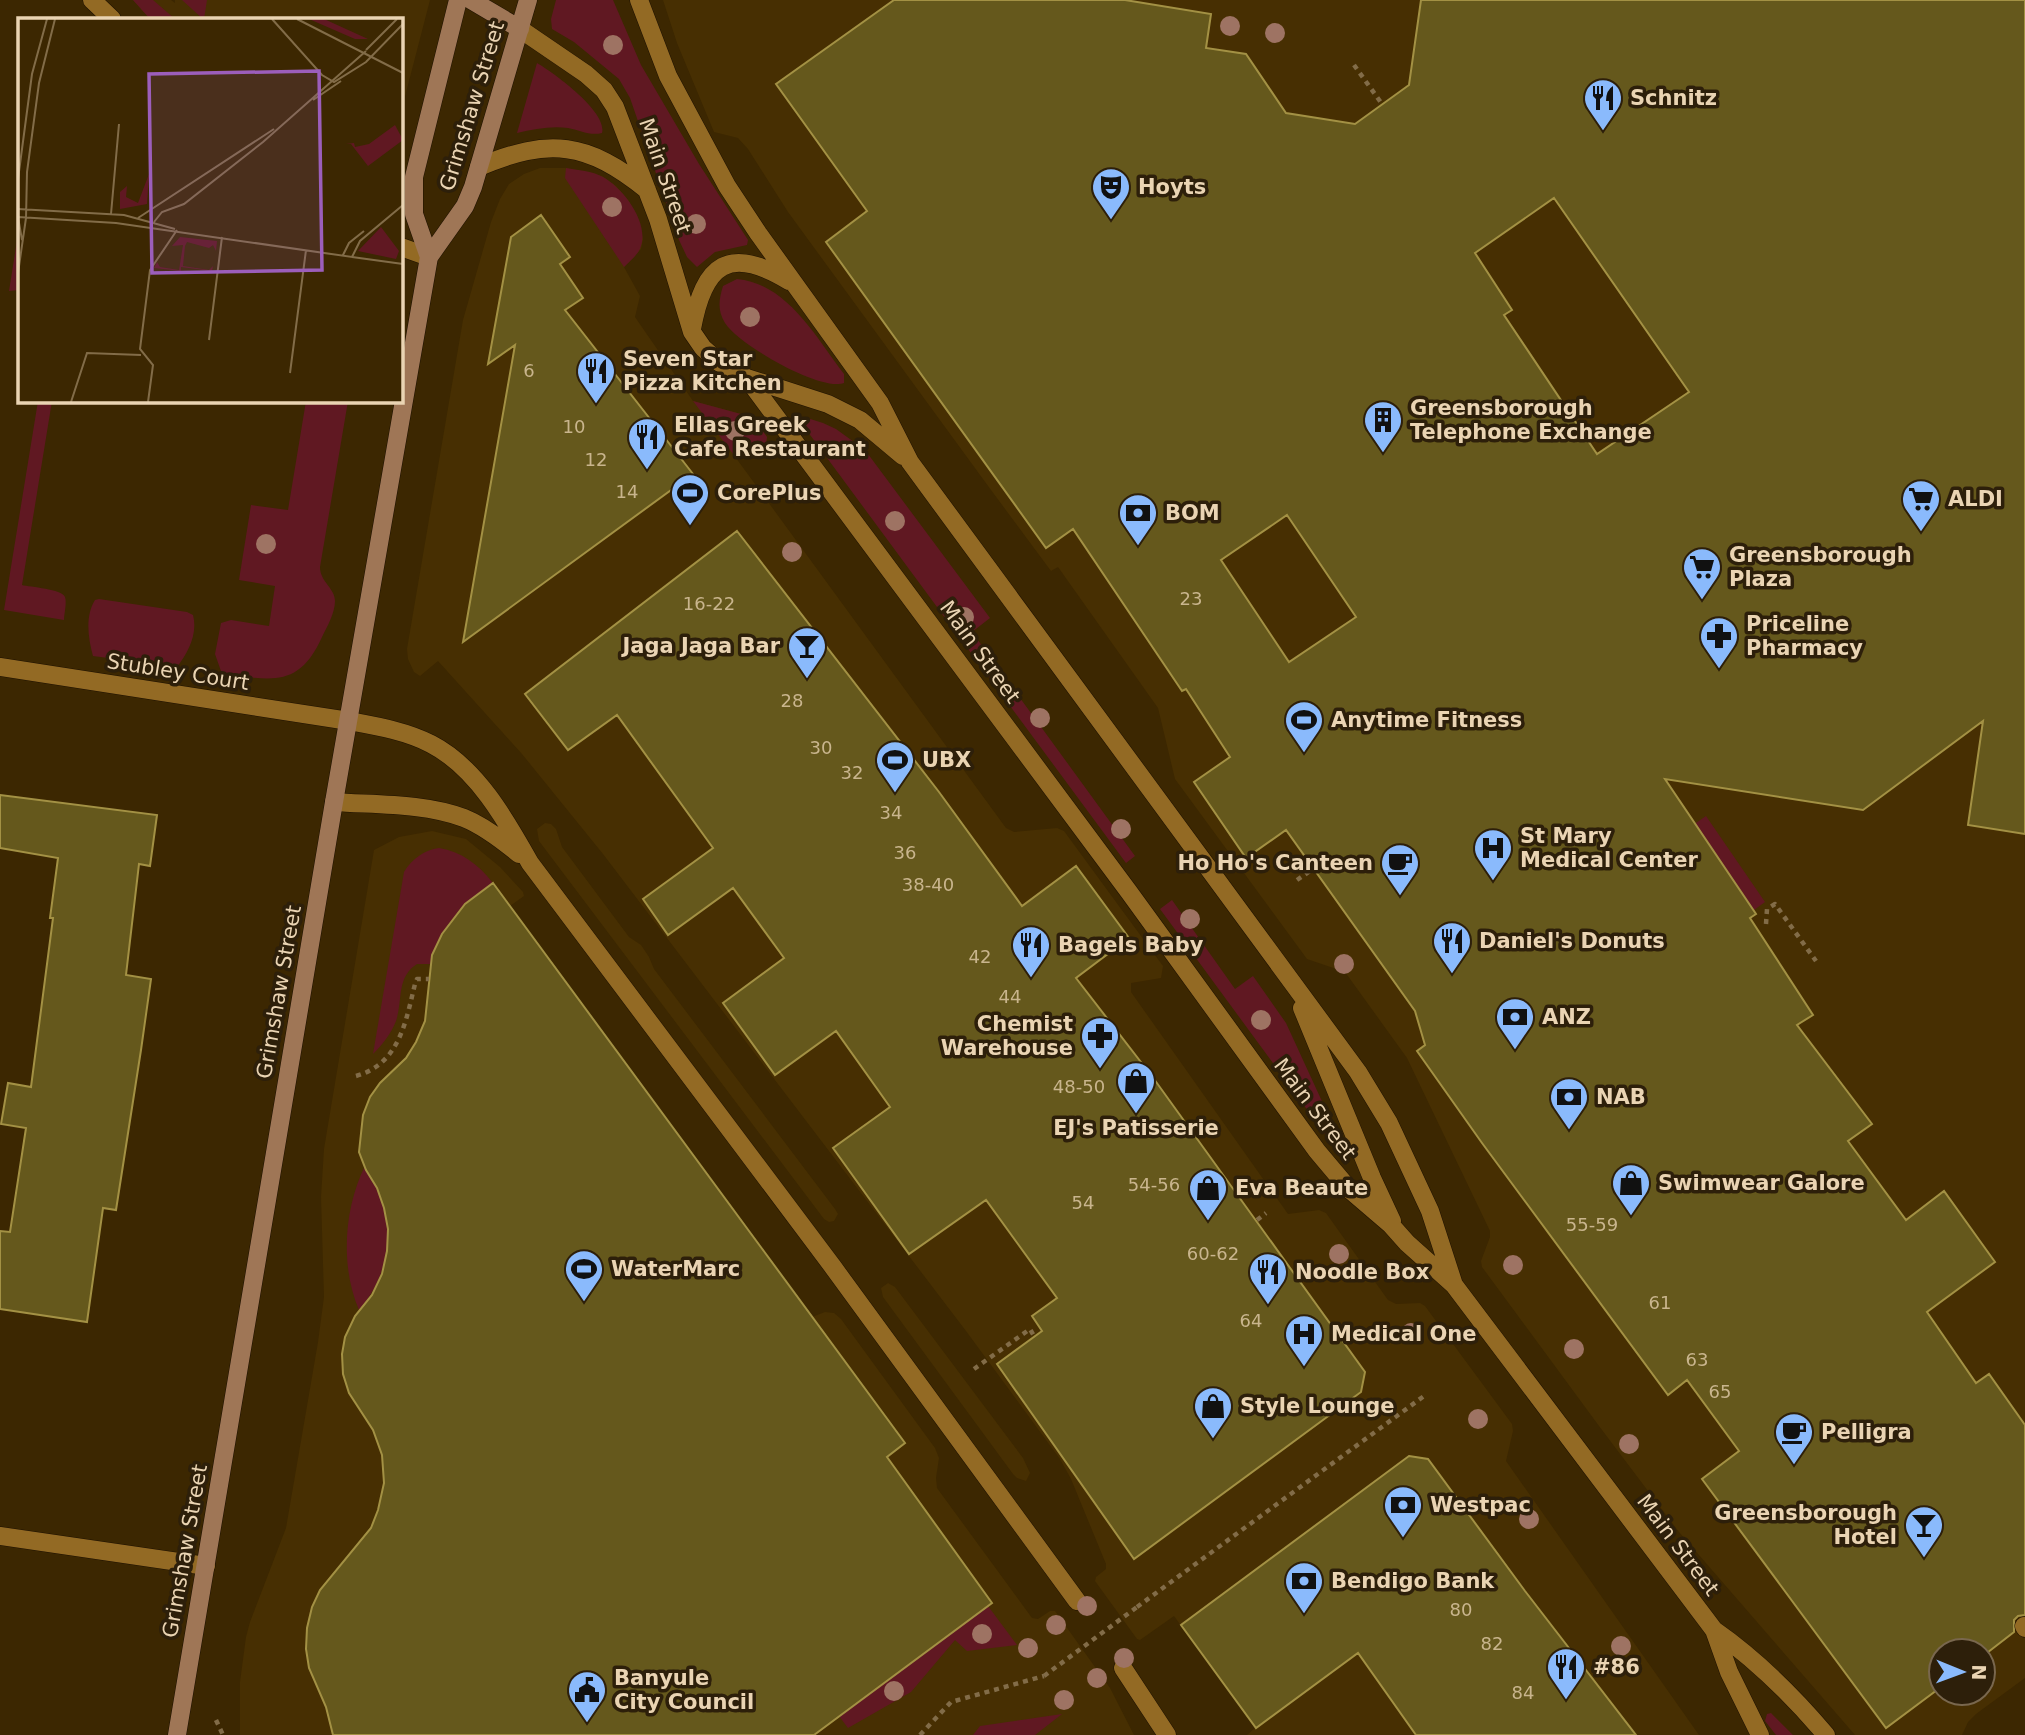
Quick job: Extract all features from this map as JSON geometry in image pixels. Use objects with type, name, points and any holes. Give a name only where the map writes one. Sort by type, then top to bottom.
[{"type":"main road","name":"Grimshaw Street","points":[[429,257],[414,214],[414,177],[458,0]]},
{"type":"main road","points":[[471,0],[520,29]]},
{"type":"main road","name":"Grimshaw Street","points":[[177,1735],[429,257],[465,206],[528,0]]},
{"type":"street","points":[[92,0],[111,18]]},
{"type":"street","name":"Main Street","points":[[639,0],[660,58],[727,186],[794,285],[880,403],[910,462],[1346,1054],[1389,1124],[1430,1211],[1454,1285]]},
{"type":"street","name":"Main Street","points":[[520,29],[567,59],[604,90],[621,117],[696,340],[710,356],[747,377],[1129,892],[1317,1151],[1349,1189],[1454,1285],[1714,1630],[1729,1672],[1760,1735]]},
{"type":"street","points":[[479,167],[531,149],[570,149],[598,157],[647,190]]},
{"type":"street","points":[[402,247],[429,257]]},
{"type":"street","points":[[692,332],[696,306],[705,287],[715,272],[729,263],[742,261],[761,266],[794,285]]},
{"type":"street","points":[[747,377],[828,404],[860,420],[910,462]]},
{"type":"street","name":"Stubley Court","points":[[0,667],[348,721],[383,727],[416,737],[450,757],[488,797],[530,863]]},
{"type":"street","points":[[334,802],[405,806],[449,813],[484,828],[530,863],[833,1268],[1077,1601]]},
{"type":"street","points":[[1288,978],[1372,1178],[1401,1236]]},
{"type":"street","points":[[0,1535],[206,1566]]},
{"type":"street","name":"Main Street","points":[[1714,1630],[1747,1653],[1777,1680],[1826,1735]]},
{"type":"street","points":[[1123,1668],[1167,1735]]},
{"type":"path","points":[[1354,65],[1382,104]]},
{"type":"path","points":[[1297,880],[1313,869]]},
{"type":"path","points":[[1766,924],[1767,909],[1775,904],[1815,961]]},
{"type":"path","points":[[356,1076],[373,1068],[393,1049],[407,1023],[417,979],[429,979]]},
{"type":"path","points":[[1257,1220],[1266,1213]]},
{"type":"path","points":[[974,1369],[1030,1329],[1034,1336]]},
{"type":"path","points":[[920,1735],[951,1702],[1044,1676],[1424,1396]]},
{"type":"shaded area","points":[[133,0],[171,0],[175,3],[175,0],[430,0],[402,108],[402,18],[149,18]]},
{"type":"shaded area","points":[[133,0],[153,0],[174,18],[149,18]]},
{"type":"shaded area","points":[[182,0],[207,0],[204,18]]},
{"type":"shaded area","points":[[556,0],[613,0],[641,65],[699,164],[748,240],[747,245],[715,252],[697,267],[687,257],[630,98],[619,79],[574,42],[552,29],[551,19]]},
{"type":"shaded area","points":[[663,0],[2025,0],[2025,1678],[1997,1699],[1997,1637],[1927,1637],[1927,1707],[1986,1707],[1968,1722],[1962,1735],[1855,1735],[1679,1532],[1482,1267],[1481,1261],[1490,1231],[1407,1058],[1345,972],[1307,959],[1175,779],[1158,708],[1058,567],[1051,571],[788,212],[748,149],[738,138],[714,132],[677,43]]},
{"type":"shaded area","points":[[537,63],[589,104],[602,124],[602,133],[555,127],[517,133]]},
{"type":"shaded area","points":[[540,168],[566,168],[602,176],[616,186],[628,200],[637,216],[643,239],[641,249],[624,267],[640,296],[635,317],[693,401],[752,417],[767,437],[766,444],[736,450],[736,458],[1006,828],[1014,832],[1057,828],[1064,831],[1163,966],[1161,978],[1131,983],[1131,992],[1288,1214],[1319,1210],[1326,1213],[1388,1300],[1396,1304],[1420,1303],[1425,1306],[1512,1424],[1513,1431],[1506,1461],[1699,1735],[1247,1735],[1255,1728],[1174,1616],[1140,1640],[1137,1639],[1095,1581],[1106,1569],[1106,1564],[1060,1459],[966,1331],[603,854],[522,754],[438,661],[420,676],[414,672],[407,649],[463,320],[500,199],[509,184]]},
{"type":"shaded area","points":[[566,168],[590,172],[611,182],[626,197],[638,217],[641,246],[624,267],[565,178]]},
{"type":"shaded area","points":[[18,234],[18,290],[9,291]]},
{"type":"shaded area","points":[[737,279],[755,283],[786,302],[811,329],[844,374],[844,383],[833,384],[799,374],[762,354],[733,332],[722,318],[720,300],[723,286]]},
{"type":"shaded area","points":[[693,401],[752,417],[767,437],[766,444],[736,450],[736,458]]},
{"type":"shaded area","points":[[38,402],[52,402],[22,585],[63,594],[66,602],[64,620],[4,610]]},
{"type":"shaded area","points":[[306,402],[348,402],[320,567],[322,577],[333,592],[335,601],[328,624],[313,654],[303,666],[292,673],[268,678],[222,674],[215,654],[221,623],[231,620],[269,626],[275,586],[239,580],[251,505],[288,510]]},
{"type":"shaded area","points":[[804,417],[836,429],[865,450],[990,618],[972,632],[1135,856],[1126,863],[802,424]]},
{"type":"shaded area","points":[[95,600],[193,615],[191,643],[177,667],[93,656],[89,620],[92,606]]},
{"type":"shaded area","points":[[1706,816],[1765,902],[1754,910],[1703,835],[1677,836]]},
{"type":"shaded area","points":[[545,823],[556,829],[562,847],[629,937],[641,945],[654,969],[835,1209],[838,1214],[834,1221],[824,1219],[539,841],[537,829]]},
{"type":"shaded area","name":"WaterMarc","points":[[432,831],[466,839],[500,867],[523,892],[524,896],[510,906],[812,1317],[825,1312],[834,1313],[841,1319],[935,1448],[939,1458],[937,1488],[1032,1618],[1038,1619],[1050,1611],[1055,1611],[1110,1688],[1134,1735],[240,1735],[240,1682],[246,1637],[286,1528],[318,1342],[324,1297],[321,1197],[324,1149],[374,850],[399,837]]},
{"type":"shaded area","points":[[439,848],[455,852],[469,860],[493,883],[454,918],[442,937],[431,964],[417,964],[410,969],[403,982],[396,1021],[373,1054],[404,872],[419,856]]},
{"type":"shaded area","points":[[1172,900],[1235,989],[1253,976],[1286,1023],[1337,1134],[1338,1145],[1333,1145],[1160,909]]},
{"type":"shaded area","points":[[365,1166],[377,1187],[383,1206],[387,1238],[383,1268],[369,1297],[359,1310],[349,1275],[347,1237],[353,1200]]},
{"type":"shaded area","points":[[888,1283],[895,1287],[1023,1458],[1030,1473],[1026,1481],[1013,1474],[883,1297],[881,1288]]},
{"type":"shaded area","points":[[988,1606],[1017,1645],[967,1651],[955,1640],[911,1692],[848,1728],[839,1716]]},
{"type":"shaded area","points":[[1771,1713],[1793,1735],[1776,1735],[1765,1721],[1767,1714]]},
{"type":"shaded area","points":[[1062,1714],[1035,1735],[973,1735],[980,1726]]},
{"type":"building","name":"Greensborough Plaza","points":[[894,0],[1125,0],[1211,14],[1206,48],[1246,54],[1286,113],[1355,124],[1409,85],[1421,0],[2025,0],[2025,834],[1968,825],[1983,721],[1863,810],[1665,779],[1756,914],[1750,918],[1813,1015],[1797,1025],[1872,1124],[1848,1141],[1906,1220],[1944,1191],[1995,1262],[1927,1312],[1976,1383],[1989,1374],[2025,1425],[2025,1615],[2014,1620],[2014,1632],[1997,1645],[1997,1637],[1927,1637],[1927,1697],[1886,1728],[1702,1479],[1739,1451],[1687,1380],[1668,1395],[1482,1143],[1417,1051],[1425,1045],[1415,1011],[1286,830],[1246,858],[1194,782],[1230,757],[1186,689],[1182,691],[1073,529],[1046,548],[826,242],[867,211],[776,84]],"holes":[[[1554,198],[1689,392],[1597,454],[1504,315],[1512,310],[1475,253]],[[1287,515],[1356,617],[1289,662],[1221,560]]]},
{"type":"building","points":[[541,215],[570,257],[560,264],[583,298],[565,310],[693,474],[463,642],[515,345],[488,364],[511,237]]},
{"type":"building","points":[[737,531],[939,792],[1022,906],[1076,866],[1129,938],[1076,978],[1154,1079],[1365,1372],[1361,1392],[1134,1559],[997,1364],[1042,1331],[1032,1316],[1057,1298],[986,1200],[909,1254],[833,1148],[890,1107],[836,1031],[775,1075],[723,1003],[784,958],[733,888],[668,935],[643,899],[713,848],[617,715],[568,750],[525,694]]},
{"type":"building","points":[[0,795],[157,815],[150,866],[139,864],[126,975],[151,979],[116,1210],[103,1208],[87,1322],[0,1309],[0,1231],[10,1232],[26,1128],[1,1124],[8,1083],[31,1087],[58,858],[0,848]]},
{"type":"building","name":"WaterMarc","points":[[493,883],[905,1443],[887,1457],[992,1603],[814,1735],[333,1735],[326,1707],[309,1668],[307,1628],[320,1590],[371,1528],[384,1483],[382,1455],[373,1430],[349,1393],[343,1374],[345,1337],[355,1316],[372,1295],[382,1274],[387,1251],[388,1229],[384,1208],[359,1152],[363,1115],[370,1097],[380,1083],[406,1058],[416,1042],[425,1021],[432,955],[442,934],[465,904]]},
{"type":"building","points":[[1409,1456],[1428,1459],[1636,1735],[1416,1735],[1358,1653],[1256,1728],[1181,1625]]},
{"type":"place","name":"Schnitz","points":[[1603,132]]},
{"type":"place","name":"Hoyts","points":[[1111,221]]},
{"type":"place","name":"Seven Star Pizza Kitchen","points":[[596,405]]},
{"type":"place","name":"Greensborough Telephone Exchange","points":[[1383,454]]},
{"type":"place","name":"Ellas Greek Cafe Restaurant","points":[[647,471]]},
{"type":"place","name":"CorePlus","points":[[690,527]]},
{"type":"place","name":"ALDI","points":[[1921,533]]},
{"type":"place","name":"BOM","points":[[1138,547]]},
{"type":"place","name":"Greensborough Plaza","points":[[1702,601]]},
{"type":"place","name":"Priceline Pharmacy","points":[[1719,670]]},
{"type":"place","name":"Jaga Jaga Bar","points":[[807,680]]},
{"type":"place","name":"Anytime Fitness","points":[[1304,754]]},
{"type":"place","name":"UBX","points":[[895,794]]},
{"type":"place","name":"St Mary Medical Center","points":[[1493,882]]},
{"type":"place","name":"Ho Ho's Canteen","points":[[1400,897]]},
{"type":"place","name":"Daniel's Donuts","points":[[1452,975]]},
{"type":"place","name":"Bagels Baby","points":[[1031,979]]},
{"type":"place","name":"ANZ","points":[[1515,1051]]},
{"type":"place","name":"Chemist Warehouse","points":[[1100,1070]]},
{"type":"place","name":"EJ's Patisserie","points":[[1136,1115]]},
{"type":"place","name":"NAB","points":[[1569,1131]]},
{"type":"place","name":"Swimwear Galore","points":[[1631,1217]]},
{"type":"place","name":"Eva Beaute","points":[[1208,1222]]},
{"type":"place","name":"WaterMarc","points":[[584,1303]]},
{"type":"place","name":"Noodle Box","points":[[1268,1306]]},
{"type":"place","name":"Medical One","points":[[1304,1368]]},
{"type":"place","name":"Style Lounge","points":[[1213,1440]]},
{"type":"place","name":"Pelligra","points":[[1794,1466]]},
{"type":"place","name":"Westpac","points":[[1403,1539]]},
{"type":"place","name":"Greensborough Hotel","points":[[1924,1559]]},
{"type":"place","name":"Bendigo Bank","points":[[1304,1615]]},
{"type":"place","name":"#86","points":[[1566,1701]]},
{"type":"place","name":"Banyule City Council","points":[[587,1724]]}]
